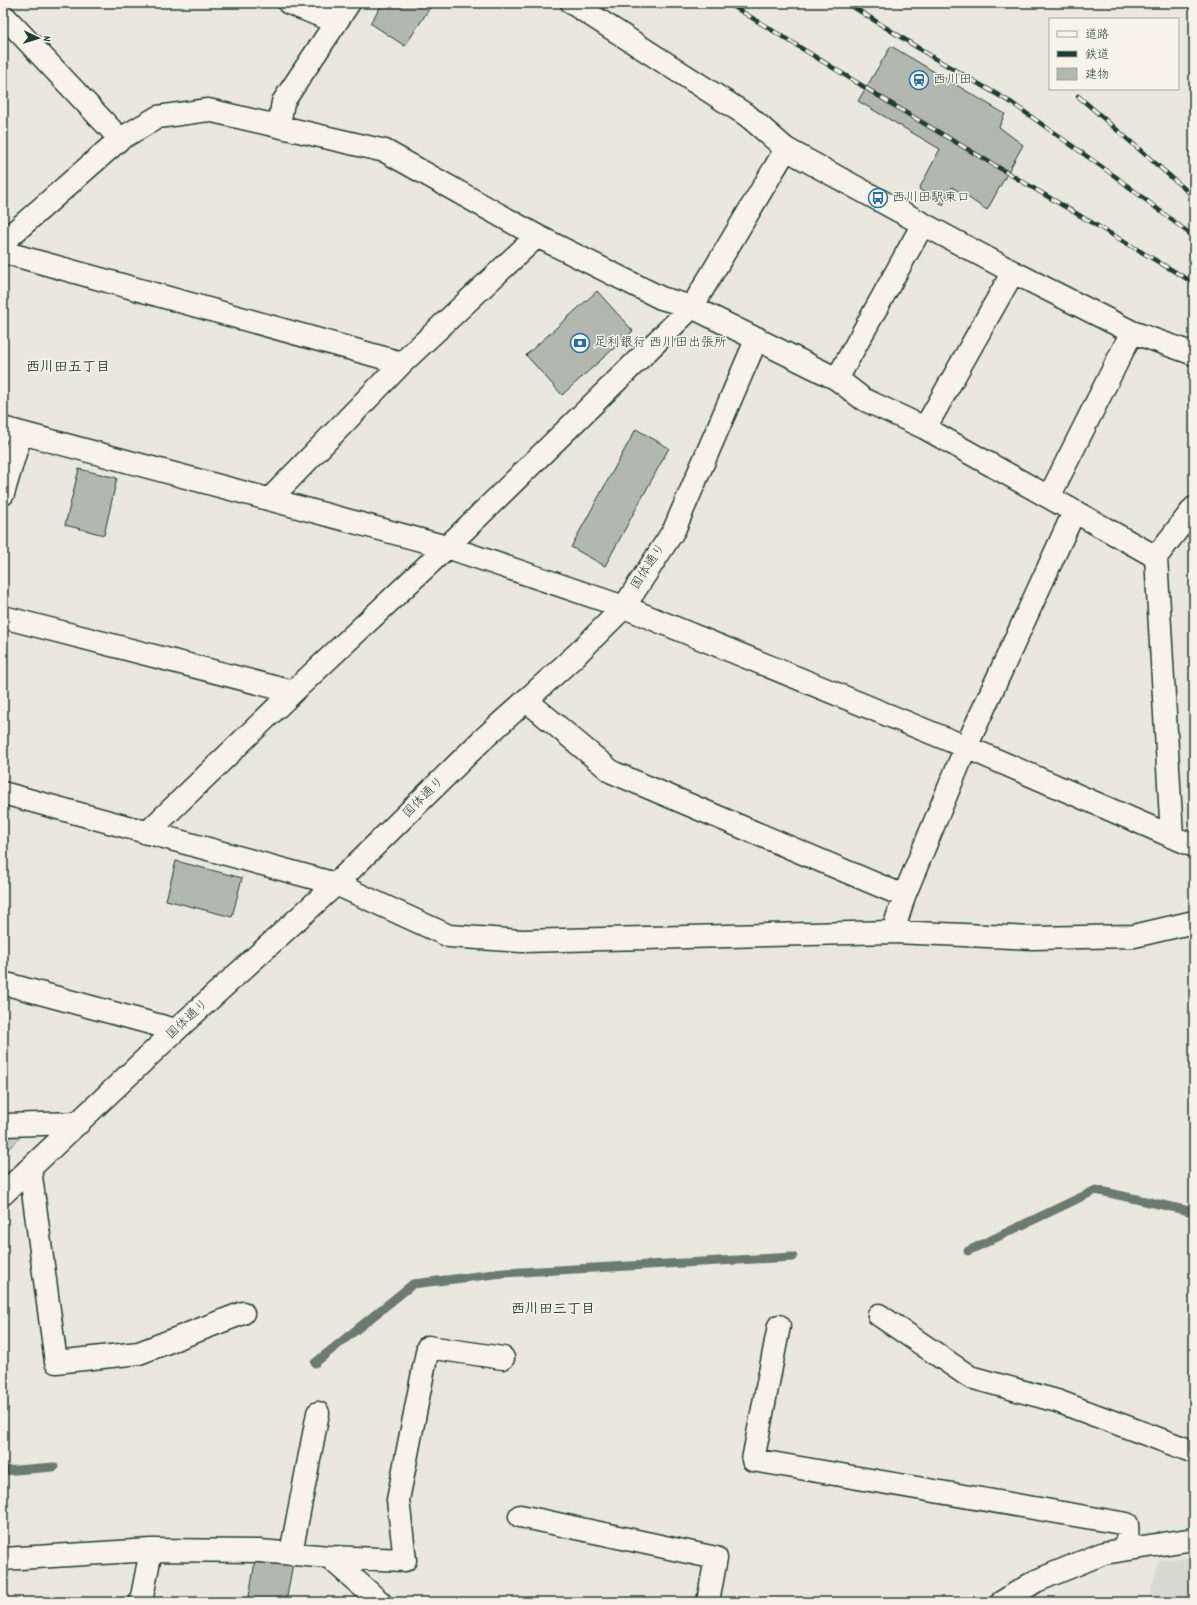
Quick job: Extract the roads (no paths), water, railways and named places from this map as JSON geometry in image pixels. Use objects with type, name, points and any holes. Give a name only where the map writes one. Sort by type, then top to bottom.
[{"type":"street","points":[[289,3],[336,22]]},
{"type":"street","points":[[279,126],[284,102],[349,3]]},
{"type":"street","points":[[572,3],[748,116],[786,149],[1013,272],[1132,332],[1194,354]]},
{"type":"street","points":[[3,19],[5,17],[120,139]]},
{"type":"street","points":[[3,242],[120,139],[158,117],[208,110],[385,151],[537,236],[661,298],[692,307],[837,379],[863,399],[926,428],[1156,557]]},
{"type":"street","points":[[147,832],[293,692],[447,548],[692,307],[786,149]]},
{"type":"street","points":[[837,379],[923,224]]},
{"type":"street","points":[[270,499],[402,363],[537,236]]},
{"type":"street","points":[[3,252],[402,363]]},
{"type":"street","points":[[926,428],[1013,272]]},
{"type":"street","points":[[1049,497],[1132,332]]},
{"type":"street","name":"国体通り","points":[[3,1194],[176,1030],[336,884],[481,741],[576,655],[624,606],[674,530],[757,338]]},
{"type":"street","points":[[3,494],[12,431],[270,499],[447,548],[624,606],[966,746],[1194,846]]},
{"type":"street","points":[[1172,837],[1156,557],[1194,508]]},
{"type":"street","points":[[893,932],[904,896],[966,746],[1074,512]]},
{"type":"street","points":[[3,618],[293,692]]},
{"type":"street","points":[[526,700],[612,772],[904,896]]},
{"type":"street","points":[[3,793],[336,884],[449,936],[522,941],[893,932],[1032,938],[1134,936],[1194,922]]},
{"type":"street","points":[[3,983],[176,1030]]},
{"type":"street","points":[[3,1125],[79,1123]]},
{"type":"street","points":[[30,1169],[56,1362],[139,1353],[243,1313]]},
{"type":"street","points":[[879,1315],[970,1377],[1057,1401],[1194,1452]]},
{"type":"street","points":[[779,1326],[753,1460],[1127,1524],[1128,1548]]},
{"type":"street","points":[[3,1559],[151,1550],[260,1551],[329,1557],[405,1560],[398,1500],[428,1348],[503,1358]]},
{"type":"street","points":[[291,1553],[318,1413]]},
{"type":"street","points":[[520,1516],[716,1558],[708,1602]]},
{"type":"street","points":[[1002,1602],[1042,1578],[1104,1553],[1128,1548],[1194,1539]]},
{"type":"street","points":[[141,1602],[151,1550]]},
{"type":"street","points":[[329,1557],[380,1602]]},
{"type":"waterway","points":[[968,1251],[1096,1190],[1194,1212]]},
{"type":"waterway","points":[[315,1363],[413,1284],[503,1273],[793,1257]]},
{"type":"waterway","points":[[3,1471],[54,1467]]},
{"type":"railway","points":[[728,3],[908,114],[1194,283]]},
{"type":"railway","points":[[847,3],[934,58],[1012,103],[1116,177],[1194,237]]},
{"type":"railway","points":[[1078,96],[1194,197]]},
{"type":"place","name":"西川田","points":[[919,80]]},
{"type":"place","name":"西川田駅東口","points":[[878,198]]},
{"type":"place","name":"足利銀行 西川田出張所","points":[[580,343]]},
{"type":"district","name":"西川田五丁目","points":[[68,368]]},
{"type":"district","name":"西川田三丁目","points":[[553,1310]]}]
